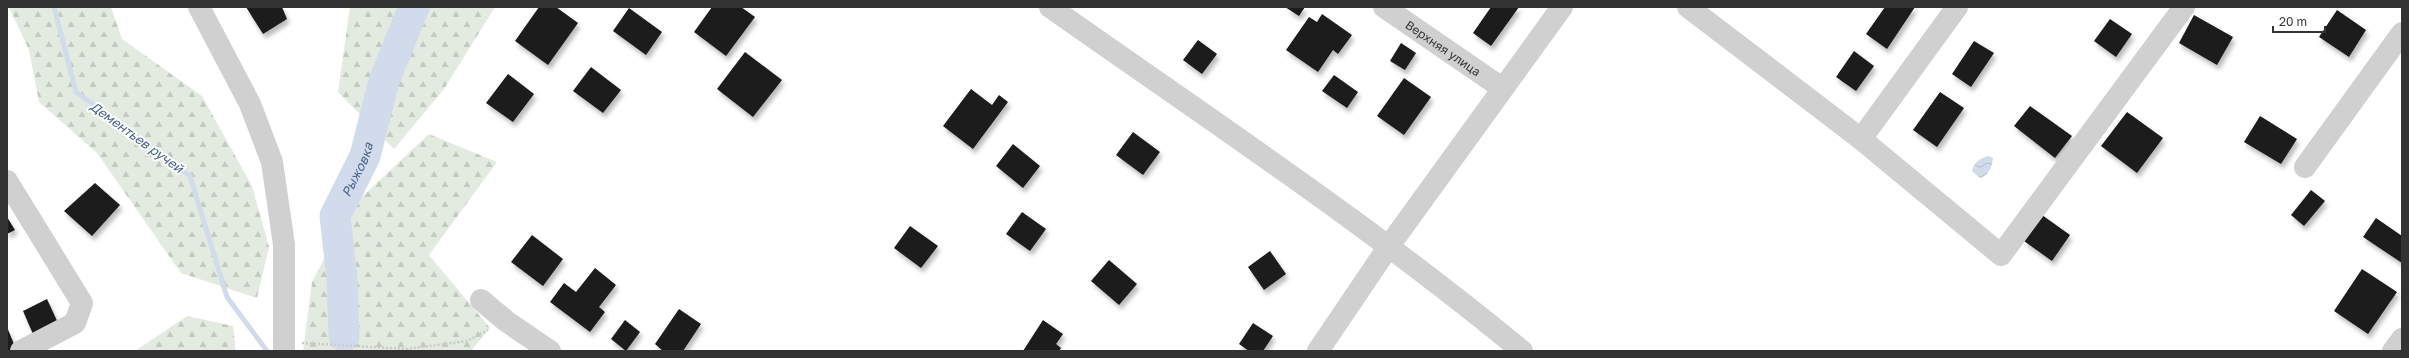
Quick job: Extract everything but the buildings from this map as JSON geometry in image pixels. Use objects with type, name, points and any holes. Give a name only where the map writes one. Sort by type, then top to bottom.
[{"type":"street","points":[[199,7],[250,104],[272,162],[284,245],[285,347]]},
{"type":"street","points":[[1050,7],[1389,246],[1451,292],[1522,351]]},
{"type":"street","name":"Верхняя улица","points":[[1384,7],[1502,88]]},
{"type":"street","points":[[1318,351],[1389,246],[1562,7]]},
{"type":"street","points":[[1688,7],[1861,139],[2001,255],[2184,7]]},
{"type":"street","points":[[1861,139],[1957,7]]},
{"type":"street","points":[[2304,167],[2402,33]]},
{"type":"street","points":[[7,181],[82,303],[76,323],[21,351]]},
{"type":"street","points":[[481,300],[506,321],[550,351]]},
{"type":"street","points":[[2393,351],[2402,339]]},
{"type":"path","points":[[285,347],[407,349],[467,341],[506,321]]},
{"type":"green space","points":[[9,7],[111,7],[122,39],[202,96],[252,186],[269,247],[257,298],[181,273],[97,153],[39,102],[29,50]]},
{"type":"green space","points":[[350,7],[495,7],[444,89],[394,149],[338,92]]},
{"type":"green space","points":[[429,134],[497,162],[429,255],[490,328],[471,351],[303,351],[312,282],[351,207]]},
{"type":"green space","points":[[187,316],[233,326],[236,351],[135,351]]},
{"type":"water","points":[[1989,156],[1993,158],[1991,167],[1986,175],[1980,178],[1972,171],[1974,165],[1983,158]]},
{"type":"waterway","name":"Дементьев ручей","points":[[54,7],[76,92],[190,176],[227,297],[267,351]]},
{"type":"waterway","name":"Рыжовка","points":[[344,336],[342,279],[335,216],[365,156],[384,81],[414,7]]}]
